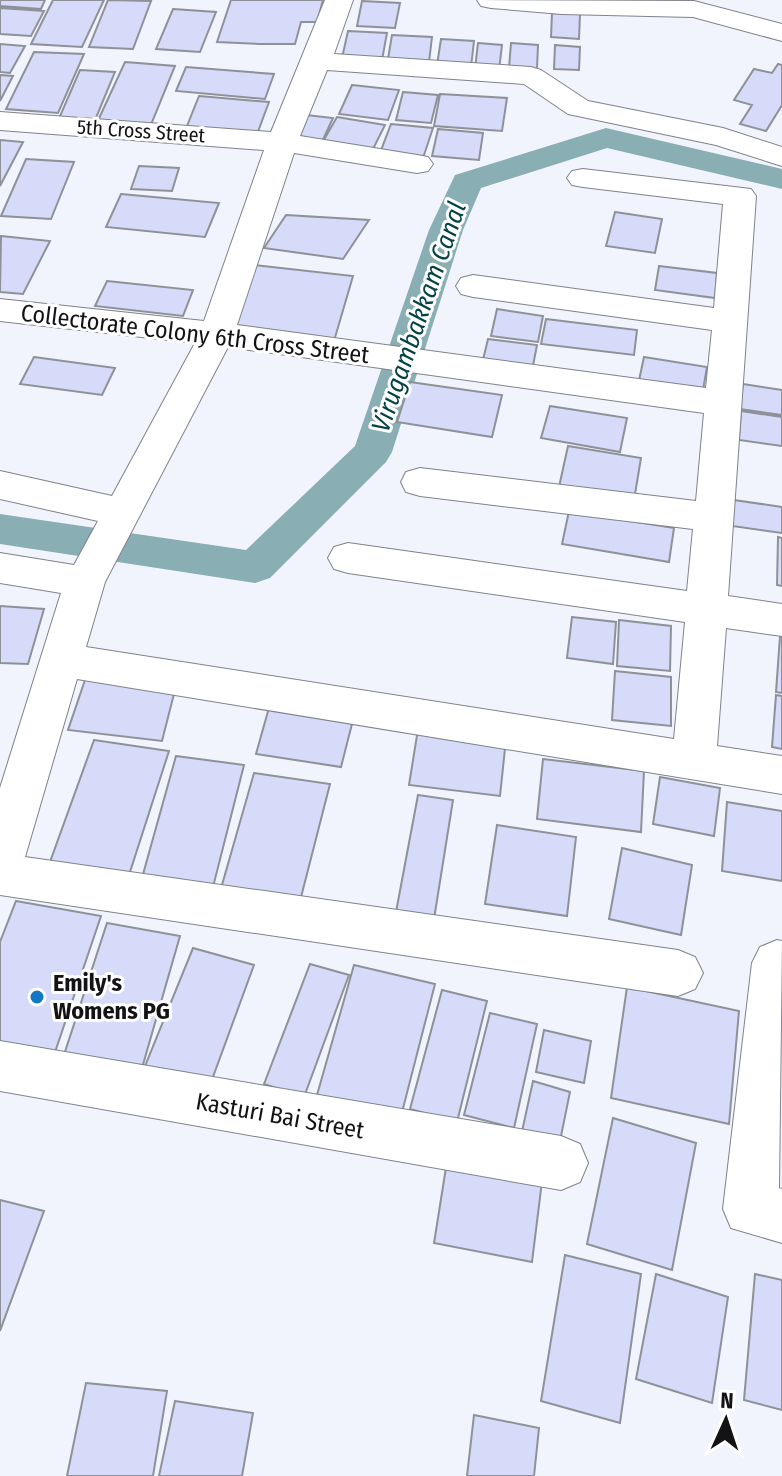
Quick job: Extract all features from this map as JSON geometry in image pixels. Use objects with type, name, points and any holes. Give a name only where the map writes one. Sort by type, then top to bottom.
[{"type":"street","points":[[0,863],[85,582],[217,334],[282,142],[339,0]]},
{"type":"street","points":[[491,0],[562,6],[694,9],[782,33]]},
{"type":"street","points":[[317,61],[531,76],[579,108],[723,137],[782,157]]},
{"type":"street","name":"5th Cross Street","points":[[0,121],[282,142],[417,164]]},
{"type":"street","points":[[583,178],[740,196],[694,760]]},
{"type":"street","points":[[473,286],[730,321]]},
{"type":"street","name":"Collectorate Colony 6th Cross Street","points":[[0,310],[217,334],[723,403]]},
{"type":"street","points":[[420,482],[714,517]]},
{"type":"street","points":[[0,485],[121,512]]},
{"type":"street","points":[[348,558],[782,620]]},
{"type":"street","points":[[0,568],[85,582]]},
{"type":"street","points":[[61,660],[782,775]]},
{"type":"street","points":[[0,874],[678,973]]},
{"type":"street","points":[[782,964],[777,963],[750,1209],[782,1216]]},
{"type":"street","name":"Kasturi Bai Street","points":[[0,1066],[561,1163]]},
{"type":"building","points":[[0,0],[45,0],[41,9],[0,6]]},
{"type":"building","points":[[53,0],[104,0],[82,47],[31,44]]},
{"type":"building","points":[[108,0],[151,1],[133,49],[89,47]]},
{"type":"building","points":[[231,0],[323,0],[317,22],[301,22],[295,44],[217,42]]},
{"type":"building","points":[[362,1],[400,3],[395,28],[357,26]]},
{"type":"building","points":[[0,8],[44,11],[31,36],[0,34]]},
{"type":"building","points":[[173,9],[216,12],[200,52],[156,49]]},
{"type":"building","points":[[552,13],[580,14],[579,39],[551,37]]},
{"type":"building","points":[[348,31],[387,33],[382,60],[342,58]]},
{"type":"building","points":[[392,35],[432,37],[429,62],[388,59]]},
{"type":"building","points":[[441,39],[474,41],[471,67],[437,65]]},
{"type":"building","points":[[478,43],[502,45],[499,70],[475,69]]},
{"type":"building","points":[[511,43],[538,45],[537,69],[509,68]]},
{"type":"building","points":[[0,44],[25,46],[10,73],[0,72]]},
{"type":"building","points":[[555,45],[580,47],[579,70],[554,69]]},
{"type":"building","points":[[34,52],[84,54],[58,113],[6,109]]},
{"type":"building","points":[[125,62],[175,66],[148,132],[95,127]]},
{"type":"building","points":[[778,64],[782,65],[782,105],[766,131],[740,124],[752,105],[734,100],[754,69],[772,73]]},
{"type":"building","points":[[186,67],[274,74],[265,99],[176,91]]},
{"type":"building","points":[[80,70],[115,72],[93,125],[57,123]]},
{"type":"building","points":[[0,75],[13,76],[0,101]]},
{"type":"building","points":[[352,85],[399,90],[388,120],[339,114]]},
{"type":"building","points":[[403,92],[438,95],[431,123],[396,120]]},
{"type":"building","points":[[440,94],[507,98],[502,131],[434,126]]},
{"type":"building","points":[[199,96],[269,102],[256,137],[185,131]]},
{"type":"building","points":[[306,115],[333,118],[321,144],[294,140]]},
{"type":"building","points":[[337,117],[385,125],[371,153],[321,145]]},
{"type":"building","points":[[391,124],[433,128],[423,158],[380,153]]},
{"type":"building","points":[[438,129],[483,133],[479,160],[432,156]]},
{"type":"building","points":[[0,140],[23,142],[0,186]]},
{"type":"building","points":[[26,159],[74,162],[51,219],[1,216]]},
{"type":"building","points":[[139,166],[179,168],[172,191],[131,189]]},
{"type":"building","points":[[121,194],[219,203],[205,237],[106,227]]},
{"type":"building","points":[[615,212],[662,219],[655,253],[606,246]]},
{"type":"building","points":[[286,215],[369,220],[343,259],[264,248]]},
{"type":"building","points":[[1,236],[50,241],[23,294],[0,292]]},
{"type":"building","points":[[254,265],[353,276],[334,341],[232,330]]},
{"type":"building","points":[[659,266],[717,273],[715,298],[655,290]]},
{"type":"building","points":[[107,281],[193,290],[183,316],[95,306]]},
{"type":"building","points":[[497,309],[543,316],[538,342],[491,336]]},
{"type":"building","points":[[546,319],[637,330],[634,355],[541,344]]},
{"type":"building","points":[[488,339],[537,345],[532,371],[482,364]]},
{"type":"building","points":[[34,357],[115,368],[102,395],[20,384]]},
{"type":"building","points":[[644,357],[707,367],[702,396],[638,385]]},
{"type":"building","points":[[410,382],[502,395],[492,437],[397,422]]},
{"type":"building","points":[[743,384],[782,390],[782,415],[740,409]]},
{"type":"building","points":[[550,406],[627,418],[620,452],[541,438]]},
{"type":"building","points":[[741,411],[782,417],[782,446],[739,440]]},
{"type":"building","points":[[568,446],[641,458],[634,500],[559,487]]},
{"type":"building","points":[[727,499],[782,507],[782,533],[725,525]]},
{"type":"building","points":[[569,511],[674,528],[669,562],[562,544]]},
{"type":"building","points":[[778,537],[782,538],[782,586],[777,585]]},
{"type":"building","points":[[0,606],[44,609],[28,664],[0,663]]},
{"type":"building","points":[[572,617],[616,622],[613,664],[567,658]]},
{"type":"building","points":[[619,620],[671,626],[670,671],[617,666]]},
{"type":"building","points":[[782,636],[782,693],[776,692]]},
{"type":"building","points":[[615,671],[671,677],[671,726],[612,720]]},
{"type":"building","points":[[86,677],[176,686],[162,741],[68,730]]},
{"type":"building","points":[[776,695],[782,696],[782,749],[772,747]]},
{"type":"building","points":[[270,704],[354,716],[341,767],[256,754]]},
{"type":"building","points":[[418,729],[506,739],[500,796],[409,785]]},
{"type":"building","points":[[94,740],[169,751],[129,875],[50,862]]},
{"type":"building","points":[[176,756],[244,765],[213,887],[142,878]]},
{"type":"building","points":[[543,759],[644,771],[641,832],[537,819]]},
{"type":"building","points":[[254,773],[330,784],[299,905],[220,892]]},
{"type":"building","points":[[660,777],[720,788],[714,836],[653,824]]},
{"type":"building","points":[[418,795],[453,800],[434,919],[396,912]]},
{"type":"building","points":[[727,802],[782,811],[782,881],[722,871]]},
{"type":"building","points":[[497,825],[576,837],[567,916],[485,904]]},
{"type":"building","points":[[622,848],[692,865],[681,935],[609,919]]},
{"type":"building","name":"Emily's Womens PG","points":[[16,901],[101,916],[52,1061],[0,1051],[0,942]]},
{"type":"building","points":[[107,923],[180,936],[140,1075],[62,1061]]},
{"type":"building","points":[[193,948],[254,965],[210,1085],[145,1066]]},
{"type":"building","points":[[310,964],[349,975],[304,1097],[264,1084]]},
{"type":"building","points":[[354,965],[435,984],[399,1124],[315,1102]]},
{"type":"building","points":[[627,987],[739,1011],[729,1124],[611,1098]]},
{"type":"building","points":[[442,990],[487,1001],[457,1122],[410,1109]]},
{"type":"building","points":[[490,1013],[537,1024],[514,1128],[464,1115]]},
{"type":"building","points":[[544,1030],[591,1041],[584,1083],[536,1072]]},
{"type":"building","points":[[533,1081],[570,1092],[559,1146],[521,1136]]},
{"type":"building","points":[[613,1118],[696,1143],[672,1270],[587,1244]]},
{"type":"building","points":[[448,1155],[543,1173],[532,1262],[434,1243]]},
{"type":"building","points":[[0,1200],[44,1211],[0,1331]]},
{"type":"building","points":[[565,1255],[641,1274],[620,1423],[541,1401]]},
{"type":"building","points":[[656,1274],[728,1297],[712,1403],[636,1379]]},
{"type":"building","points":[[755,1274],[782,1280],[782,1410],[744,1400]]},
{"type":"building","points":[[86,1383],[167,1391],[153,1476],[67,1476]]},
{"type":"building","points":[[175,1401],[253,1413],[242,1476],[159,1476]]},
{"type":"building","points":[[474,1415],[539,1428],[534,1476],[467,1476]]},
{"type":"waterway","name":"Virugambakkam Canal","points":[[0,529],[255,567],[372,452],[446,230],[467,182],[606,138],[782,179]]},
{"type":"place","name":"Emily's Womens PG","points":[[37,997]]}]
